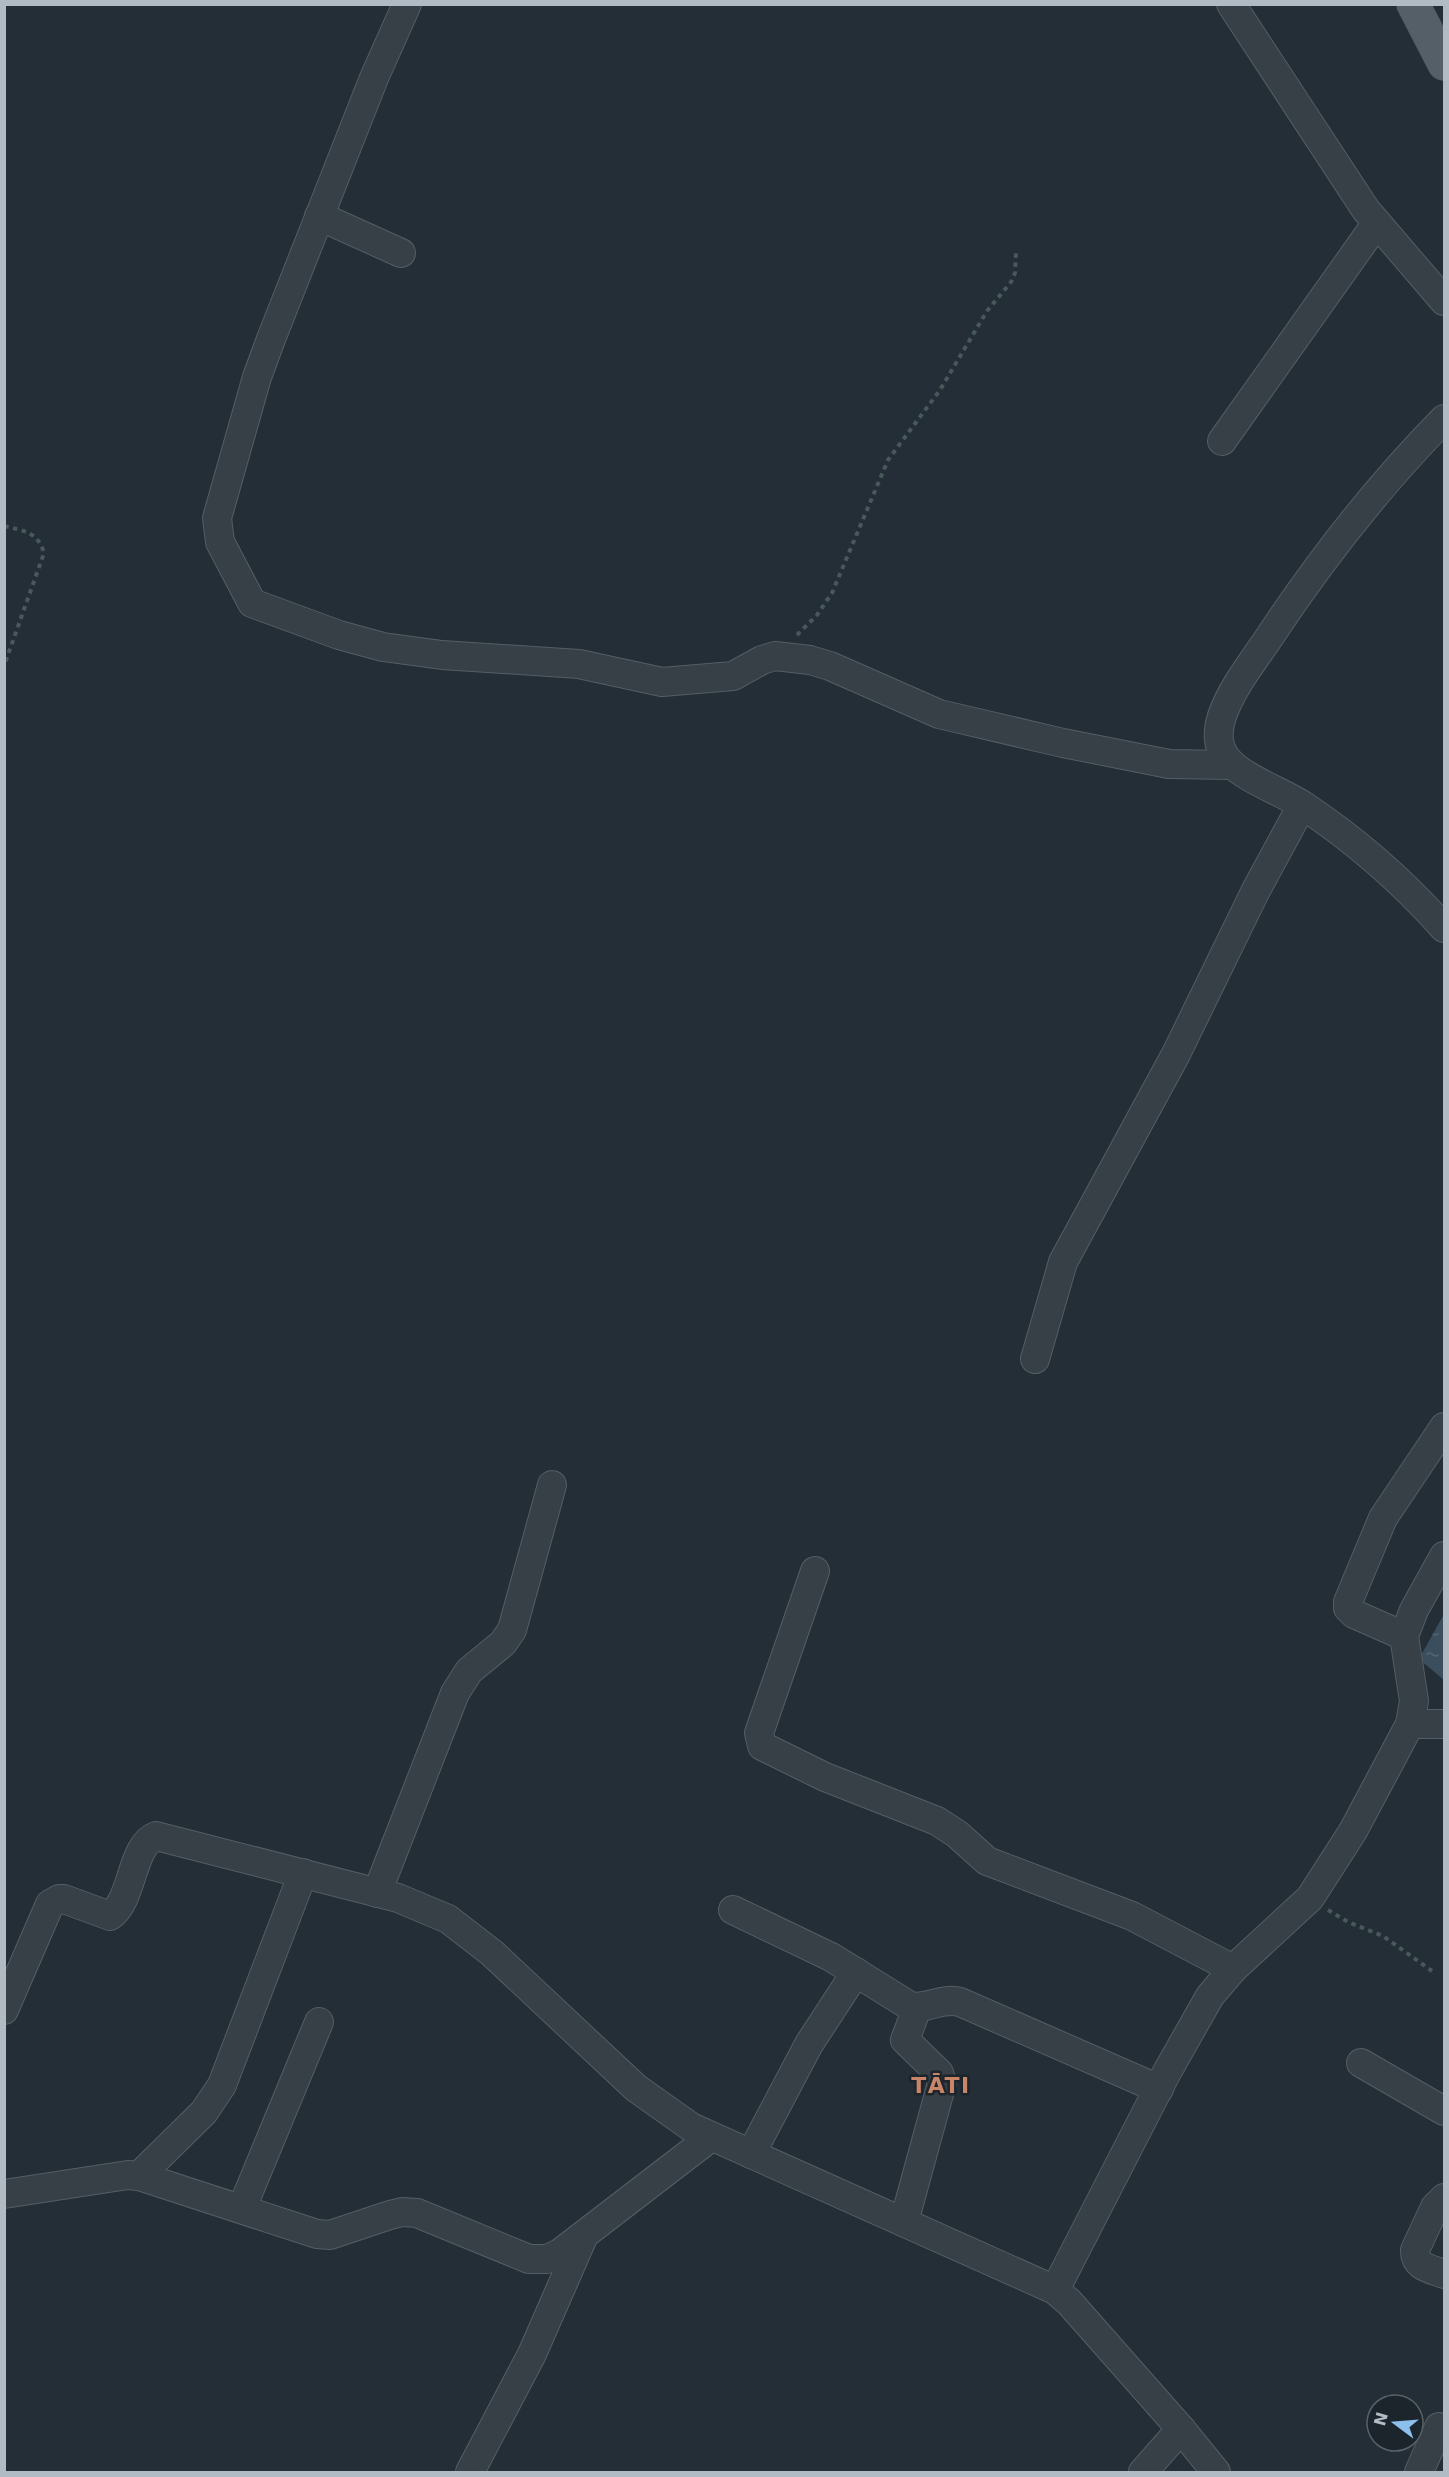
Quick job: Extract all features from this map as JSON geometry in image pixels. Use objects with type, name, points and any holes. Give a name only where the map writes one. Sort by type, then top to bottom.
[{"type":"main road","points":[[1413,4],[1444,64]]},
{"type":"street","points":[[407,4],[257,377],[217,518],[220,542],[252,603],[339,635],[383,647],[442,655],[579,664],[662,682],[733,676],[762,660],[775,656],[810,660],[830,666],[928,711],[1063,743],[1169,764],[1232,765]]},
{"type":"street","points":[[1231,4],[1376,224],[1444,301]]},
{"type":"street","points":[[320,216],[401,253]]},
{"type":"street","points":[[1222,441],[1376,224]]},
{"type":"street","points":[[1444,419],[1412,452],[1305,582],[1242,677],[1222,716],[1218,733],[1219,745],[1232,765],[1302,805],[1347,838],[1412,894],[1444,928]]},
{"type":"street","points":[[1035,1359],[1063,1262],[1176,1054],[1254,892],[1302,805]]},
{"type":"street","points":[[1404,1636],[1354,1614],[1348,1608],[1348,1602],[1383,1518],[1444,1427]]},
{"type":"street","points":[[377,1893],[455,1693],[469,1671],[503,1643],[517,1619],[552,1485]]},
{"type":"street","points":[[1055,2290],[1210,1996],[1233,1969],[1310,1898],[1353,1831],[1410,1724],[1414,1701],[1404,1636],[1414,1610],[1444,1556]]},
{"type":"street","points":[[815,1571],[759,1733],[762,1746],[825,1777],[942,1824],[987,1862],[1132,1916],[1233,1969]]},
{"type":"street","points":[[1410,1724],[1444,1724]]},
{"type":"street","points":[[4,2010],[50,1904],[64,1899],[110,1916],[118,1907],[149,1838],[164,1837],[426,1908],[473,1936],[636,2088],[691,2127],[1055,2290],[1069,2302],[1182,2429],[1216,2472]]},
{"type":"street","points":[[139,2176],[204,2112],[222,2085],[303,1873]]},
{"type":"street","points":[[733,1910],[807,1944],[910,2006],[917,2008],[943,2001],[960,2002],[1160,2089]]},
{"type":"street","points":[[751,2154],[809,2044],[856,1972]]},
{"type":"street","points":[[904,2222],[942,2083],[939,2073],[905,2040],[917,2008]]},
{"type":"street","points":[[242,2208],[319,2022]]},
{"type":"street","points":[[1361,2063],[1444,2111]]},
{"type":"street","points":[[4,2194],[139,2176],[317,2234],[330,2235],[402,2212],[417,2213],[529,2259],[540,2260],[560,2253],[711,2137]]},
{"type":"street","points":[[1444,2198],[1432,2212],[1415,2250],[1415,2256],[1420,2265],[1444,2274]]},
{"type":"street","points":[[470,2472],[532,2354],[585,2234]]},
{"type":"street","points":[[1419,2472],[1439,2427]]},
{"type":"street","points":[[1143,2472],[1182,2429]]},
{"type":"path","points":[[775,656],[824,606],[888,460],[940,390],[987,311],[1011,282],[1015,273],[1016,252]]},
{"type":"path","points":[[4,526],[34,534],[41,541],[44,553],[4,666]]},
{"type":"path","points":[[1310,1898],[1348,1922],[1383,1936],[1432,1971]]},
{"type":"water","points":[[1444,1614],[1444,1680],[1419,1659]]},
{"type":"district","name":"TĀTI","points":[[941,2085]]}]
